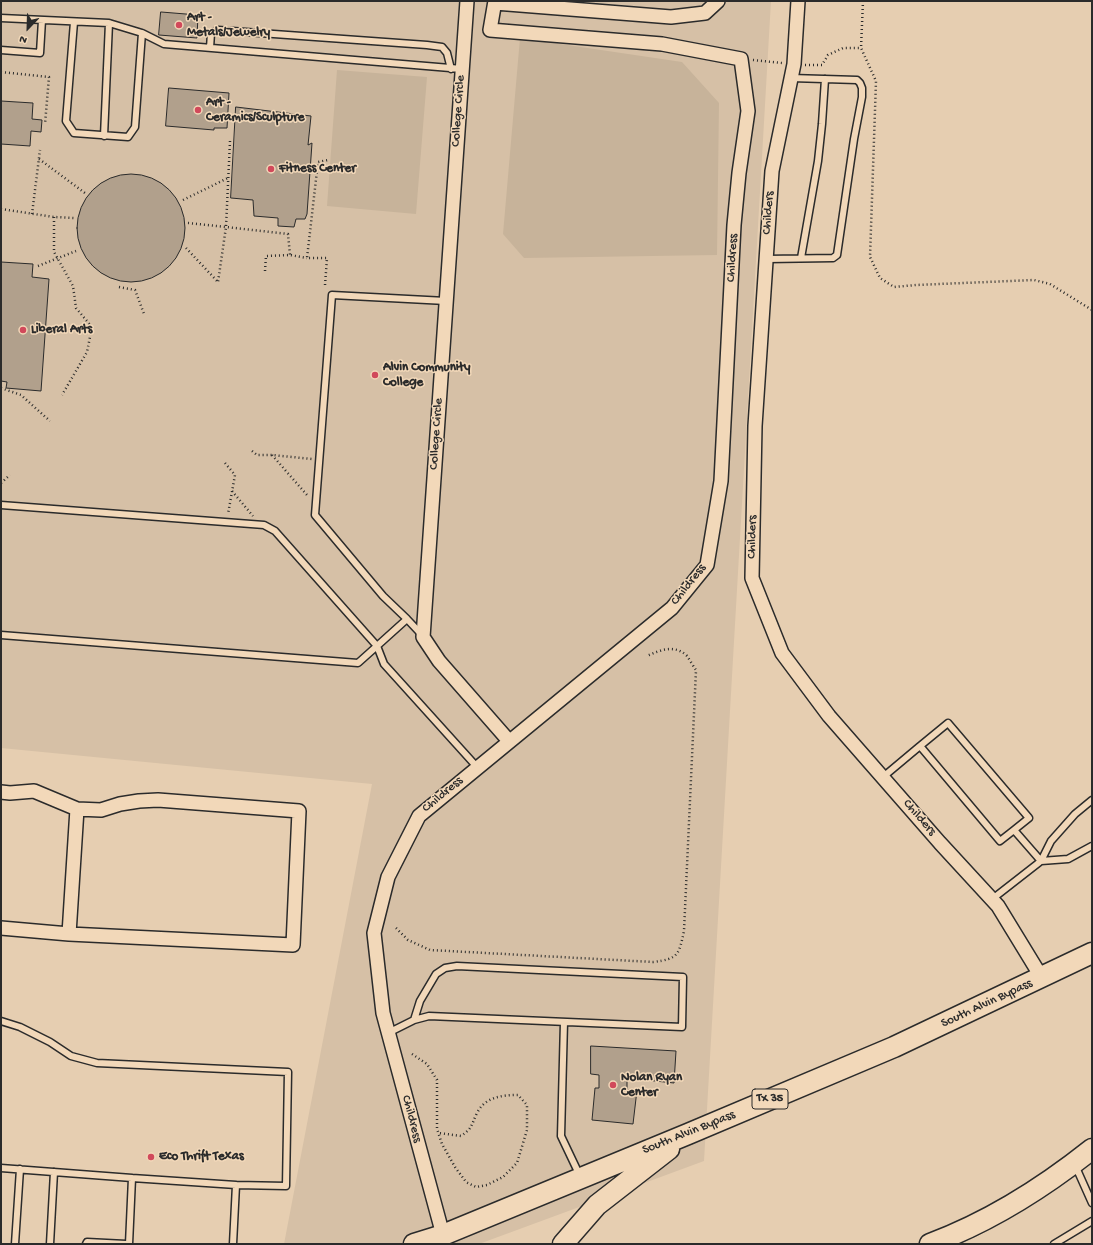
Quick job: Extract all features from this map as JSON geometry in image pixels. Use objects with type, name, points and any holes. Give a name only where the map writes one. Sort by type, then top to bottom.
[{"type":"main road","name":"South Alvin Bypass","points":[[414,1244],[442,1240],[580,1177],[688,1134],[894,1047],[1092,953]]},
{"type":"main road","points":[[563,1244],[597,1205],[688,1134]]},
{"type":"main road","points":[[930,1244],[953,1236],[1023,1199],[1092,1149]]},
{"type":"street","name":"College Circle","points":[[423,637],[446,301],[457,69],[467,1]]},
{"type":"street","points":[[495,2],[671,16],[705,13],[718,1]]},
{"type":"street","name":"Childers","points":[[798,1],[789,63],[791,78],[772,171],[755,426],[752,578],[782,653],[829,716],[998,906],[1042,978]]},
{"type":"street","name":"Childress","points":[[442,1240],[383,1013],[374,933],[388,877],[419,816],[672,608],[707,565],[721,481],[734,225],[739,173],[748,111],[741,59],[662,44],[490,30],[495,2]]},
{"type":"street","points":[[423,637],[439,661],[509,741]]},
{"type":"street","points":[[1,792],[10,793],[34,791],[77,809],[101,810],[120,804],[158,800],[299,811],[293,945],[69,934],[1,928]]},
{"type":"street","points":[[69,934],[77,809]]},
{"type":"lane","points":[[1,18],[109,24],[142,33],[164,44],[457,69]]},
{"type":"lane","points":[[1,50],[40,53],[42,20]]},
{"type":"lane","points":[[74,22],[66,122],[74,133],[128,137],[135,126],[142,33]]},
{"type":"lane","points":[[104,136],[109,24]]},
{"type":"lane","points":[[210,48],[212,33],[218,30],[442,47],[457,69]]},
{"type":"lane","points":[[766,259],[832,258],[837,255],[854,139],[862,97],[862,88],[857,80],[791,78]]},
{"type":"lane","points":[[801,258],[818,161],[825,79]]},
{"type":"lane","points":[[423,637],[407,618],[383,596],[315,515],[332,295],[446,301]]},
{"type":"lane","points":[[1,505],[264,526],[275,531],[377,646],[384,664],[477,767]]},
{"type":"lane","points":[[1,635],[358,663],[407,618]]},
{"type":"lane","points":[[882,777],[948,723],[1029,818],[1000,841],[920,746]]},
{"type":"lane","points":[[992,900],[1041,861],[1051,841],[1075,814],[1092,800]]},
{"type":"lane","points":[[1014,830],[1041,861]]},
{"type":"lane","points":[[1041,861],[1068,859],[1092,846]]},
{"type":"lane","points":[[388,1032],[414,1020],[428,1016],[682,1028],[683,978],[457,966],[445,968],[436,974],[420,1001],[414,1020]]},
{"type":"lane","points":[[1,1021],[20,1027],[50,1042],[71,1056],[97,1063],[288,1072],[286,1186],[236,1185],[1,1168]]},
{"type":"lane","points":[[564,1022],[561,1136],[580,1177]]},
{"type":"lane","points":[[1074,1163],[1092,1203]]},
{"type":"lane","points":[[14,1244],[20,1169]]},
{"type":"lane","points":[[50,1244],[54,1172]]},
{"type":"lane","points":[[86,1244],[87,1242],[127,1244],[132,1178]]},
{"type":"lane","points":[[234,1244],[236,1185]]},
{"type":"lane","points":[[1054,1244],[1092,1221]]},
{"type":"path","points":[[863,1],[861,48],[876,80],[870,258],[880,278],[894,287],[1034,280],[1050,284],[1092,310]]},
{"type":"path","points":[[753,60],[822,65],[828,55],[843,48],[861,48]]},
{"type":"path","points":[[1,72],[49,77],[45,124]]},
{"type":"path","points":[[186,248],[218,282],[226,227],[230,141]]},
{"type":"path","points":[[32,214],[40,150]]},
{"type":"path","points":[[39,159],[85,193]]},
{"type":"path","points":[[307,258],[318,162],[328,160]]},
{"type":"path","points":[[183,200],[229,178]]},
{"type":"path","points":[[1,209],[54,217],[74,218]]},
{"type":"path","points":[[54,217],[54,252],[73,286],[76,308],[92,327],[87,352],[62,395]]},
{"type":"path","points":[[188,223],[288,234],[290,255]]},
{"type":"path","points":[[38,266],[76,251]]},
{"type":"path","points":[[265,271],[266,256],[290,255],[307,258],[327,258],[325,285]]},
{"type":"path","points":[[119,287],[135,290],[144,314]]},
{"type":"path","points":[[1,388],[21,395],[50,421]]},
{"type":"path","points":[[252,451],[257,455],[313,459]]},
{"type":"path","points":[[272,455],[310,498]]},
{"type":"path","points":[[225,463],[235,475],[228,515]]},
{"type":"path","points":[[1,483],[10,476]]},
{"type":"path","points":[[232,490],[254,516]]},
{"type":"path","points":[[396,928],[408,940],[430,950],[653,962],[664,961],[674,956],[680,950],[684,931],[696,670],[687,656],[678,650],[665,649],[647,656]]},
{"type":"path","points":[[412,1054],[427,1064],[438,1080],[437,1129],[445,1150],[455,1167],[466,1182],[476,1187],[487,1185],[503,1177],[517,1163],[528,1130],[527,1105],[518,1095],[503,1095],[488,1100],[478,1111],[470,1129],[461,1136],[439,1133]]},
{"type":"shaded area","name":"Alvin Community College","points":[[1,1],[771,1],[704,1161],[479,1244],[284,1244],[372,784],[1,748]]},
{"type":"shaded area","points":[[520,38],[682,62],[719,103],[717,255],[524,258],[503,234]]},
{"type":"shaded area","points":[[337,70],[427,77],[416,214],[327,206]]},
{"type":"building","name":"Art - Metals/Jewelry","points":[[161,12],[198,15],[197,38],[159,35]]},
{"type":"building","name":"Art - Ceramics/Sculpture","points":[[169,88],[229,93],[227,128],[214,128],[214,130],[166,126]]},
{"type":"building","points":[[1,101],[33,103],[32,119],[42,120],[41,132],[31,131],[30,146],[1,144]]},
{"type":"building","name":"Fitness Center","points":[[236,107],[311,116],[308,145],[312,143],[307,214],[305,219],[296,219],[294,227],[278,226],[278,218],[254,216],[253,200],[231,198]]},
{"type":"building","points":[[131,174],[152,178],[169,190],[181,207],[185,228],[181,249],[169,266],[152,278],[131,282],[110,278],[93,266],[81,249],[77,228],[81,207],[93,190],[110,178]]},
{"type":"building","name":"Liberal Arts","points":[[1,262],[33,264],[32,277],[49,279],[41,391],[6,388],[7,382],[1,381]]},
{"type":"building","name":"Nolan Ryan Center","points":[[591,1046],[676,1051],[674,1083],[627,1078],[627,1090],[637,1090],[633,1124],[592,1120],[595,1088],[599,1088],[599,1075],[591,1074]]},
{"type":"place","name":"Art - Metals/Jewelry","points":[[179,25]]},
{"type":"place","name":"Art - Ceramics/Sculpture","points":[[198,110]]},
{"type":"place","name":"Fitness Center","points":[[271,169]]},
{"type":"place","name":"Liberal Arts","points":[[23,330]]},
{"type":"place","name":"Alvin Community College","points":[[375,375]]},
{"type":"place","name":"Nolan Ryan Center","points":[[613,1085]]},
{"type":"place","name":"Eco Thrift Texas","points":[[151,1157]]}]
